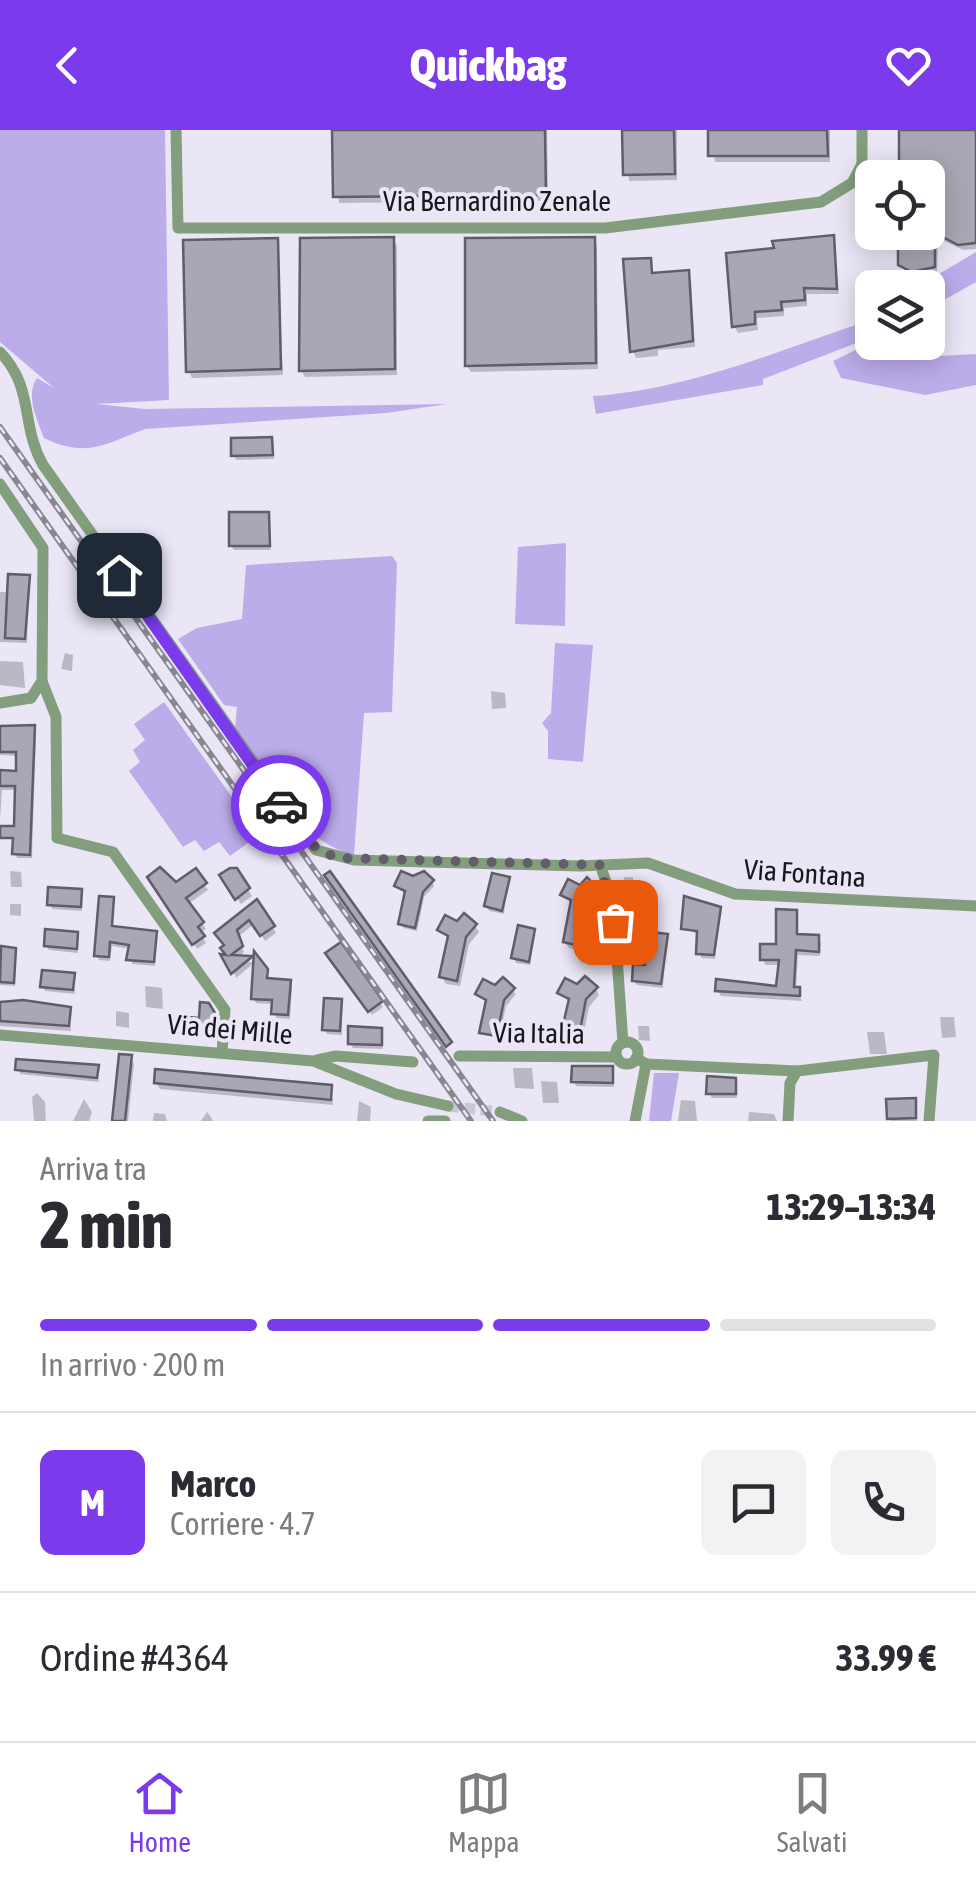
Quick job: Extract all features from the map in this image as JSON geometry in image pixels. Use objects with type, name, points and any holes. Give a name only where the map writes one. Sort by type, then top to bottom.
[{"type":"street","name":"Via Bernardino Zenale","points":[[176,130],[178,228],[605,228],[821,202],[852,183],[862,164],[862,130]]},
{"type":"street","name":"Via Fontana","points":[[0,352],[21,378],[38,456],[316,850],[354,860],[661,865],[735,894],[976,906]]},
{"type":"street","points":[[0,484],[44,548],[42,681],[54,708],[57,838],[63,843],[107,849],[120,862],[225,1010],[222,1053]]},
{"type":"street","points":[[31,698],[42,681]]},
{"type":"street","points":[[0,703],[31,698],[54,708]]},
{"type":"street","points":[[600,865],[613,902],[623,1043],[617,1057]]},
{"type":"street","name":"Via dei Mille","points":[[0,1035],[313,1062],[396,1094],[448,1106]]},
{"type":"street","points":[[623,1043],[636,1047],[641,1061],[635,1121]]},
{"type":"street","name":"Via Italia","points":[[459,1056],[617,1057],[628,1064],[641,1061],[794,1073],[934,1055],[929,1121]]},
{"type":"street","points":[[313,1062],[336,1056],[413,1062]]},
{"type":"street","points":[[788,1121],[794,1073]]},
{"type":"street","points":[[500,1112],[522,1121]]},
{"type":"street","points":[[428,1121],[445,1121]]},
{"type":"shaded area","points":[[0,130],[165,130],[169,400],[96,404],[145,409],[447,404],[386,413],[145,429],[108,444],[85,448],[44,438],[33,408],[32,392],[37,378],[54,388],[0,342]]},
{"type":"shaded area","points":[[976,252],[976,282],[945,299],[945,270]]},
{"type":"shaded area","points":[[853,326],[855,344],[763,379],[763,385],[596,414],[593,396],[692,379]]},
{"type":"shaded area","points":[[855,350],[855,360],[945,360],[945,356],[976,354],[976,385],[925,395],[841,378],[833,361]]},
{"type":"shaded area","points":[[566,543],[565,626],[515,624],[518,547]]},
{"type":"shaded area","points":[[392,556],[397,563],[392,712],[364,713],[354,855],[316,836],[285,804],[235,729],[237,707],[224,705],[178,639],[197,628],[242,619],[246,565]]},
{"type":"shaded area","points":[[555,643],[593,645],[583,762],[548,759],[548,731],[542,723],[551,713]]},
{"type":"shaded area","points":[[164,702],[259,835],[230,856],[219,842],[204,851],[195,840],[183,847],[129,771],[140,762],[133,750],[145,740],[134,724]]},
{"type":"shaded area","points":[[654,1073],[679,1073],[671,1121],[649,1121]]},
{"type":"building","points":[[332,130],[545,130],[546,195],[333,197]]},
{"type":"building","points":[[622,130],[674,130],[675,174],[623,175]]},
{"type":"building","points":[[708,130],[827,130],[828,156],[708,156]]},
{"type":"building","points":[[899,130],[976,130],[976,243],[958,245],[945,238],[945,160],[899,160]]},
{"type":"building","points":[[834,235],[837,289],[804,288],[805,300],[781,302],[782,310],[755,312],[755,324],[732,327],[726,253],[774,248],[772,241]]},
{"type":"building","points":[[394,237],[395,369],[299,371],[300,238]]},
{"type":"building","points":[[595,237],[596,363],[465,366],[465,238]]},
{"type":"building","points":[[278,238],[281,369],[186,372],[183,240]]},
{"type":"building","points":[[898,250],[935,250],[935,267],[908,270],[898,265]]},
{"type":"building","points":[[651,258],[652,273],[689,270],[693,341],[630,352],[623,259]]},
{"type":"building","points":[[272,437],[273,455],[231,456],[231,438]]},
{"type":"building","points":[[229,512],[269,512],[270,546],[229,546]]},
{"type":"building","points":[[8,574],[30,575],[25,639],[5,638]]},
{"type":"building","points":[[35,725],[30,855],[12,854],[13,838],[0,838],[0,826],[14,826],[15,786],[0,786],[0,770],[16,771],[16,752],[0,752],[0,726]]},
{"type":"building","points":[[160,867],[176,882],[196,868],[207,883],[186,898],[204,922],[198,927],[205,936],[192,945],[147,877]]},
{"type":"building","points":[[237,868],[250,888],[235,900],[219,875]]},
{"type":"building","points":[[330,871],[452,1042],[446,1047],[324,875]]},
{"type":"building","points":[[401,871],[413,876],[424,871],[434,880],[423,892],[415,928],[398,924],[405,891],[394,886]]},
{"type":"building","points":[[492,873],[510,877],[502,911],[484,906]]},
{"type":"building","points":[[587,877],[599,890],[589,901],[580,946],[563,942],[571,900],[560,895],[568,879],[580,885]]},
{"type":"building","points":[[48,887],[82,889],[81,907],[47,905]]},
{"type":"building","points":[[99,896],[114,897],[112,926],[157,931],[154,962],[126,960],[129,945],[110,942],[109,957],[94,956]]},
{"type":"building","points":[[684,896],[721,907],[714,955],[696,954],[697,931],[681,929]]},
{"type":"building","points":[[257,899],[275,926],[260,936],[249,920],[237,930],[243,946],[231,955],[253,956],[231,974],[220,954],[226,955],[220,948],[224,945],[214,933]]},
{"type":"building","points":[[776,909],[797,910],[797,934],[819,935],[819,952],[796,950],[794,987],[800,987],[800,996],[715,991],[716,979],[776,986],[779,960],[760,960],[760,944],[776,944]]},
{"type":"building","points":[[464,913],[477,924],[466,937],[457,981],[439,977],[448,936],[437,930],[445,915],[457,921]]},
{"type":"building","points":[[518,925],[535,929],[529,962],[511,958]]},
{"type":"building","points":[[45,929],[78,932],[77,949],[44,946]]},
{"type":"building","points":[[636,930],[668,934],[661,984],[632,981],[633,964],[645,965],[647,950],[634,948]]},
{"type":"building","points":[[341,942],[383,1001],[368,1012],[325,953]]},
{"type":"building","points":[[1,946],[16,948],[14,983],[0,982]]},
{"type":"building","points":[[254,951],[268,969],[267,978],[291,980],[288,1015],[271,1014],[272,1000],[251,999]]},
{"type":"building","points":[[42,970],[75,973],[73,990],[40,987]]},
{"type":"building","points":[[585,976],[598,987],[586,999],[579,1036],[561,1033],[569,999],[557,993],[565,978],[577,984]]},
{"type":"building","points":[[503,977],[515,988],[504,1000],[497,1036],[479,1033],[486,1000],[475,994],[483,979],[495,985]]},
{"type":"building","points":[[324,998],[342,999],[340,1031],[322,1030]]},
{"type":"building","points":[[23,1000],[71,1007],[69,1026],[0,1021],[0,1002]]},
{"type":"building","points":[[200,1002],[209,1003],[215,1013],[214,1034],[177,1031],[179,1016],[199,1018]]},
{"type":"building","points":[[348,1026],[382,1028],[382,1045],[348,1044]]},
{"type":"building","points":[[119,1054],[132,1055],[125,1121],[112,1121]]},
{"type":"building","points":[[16,1059],[99,1065],[97,1078],[15,1070]]},
{"type":"building","points":[[572,1066],[613,1066],[613,1083],[571,1082]]},
{"type":"building","points":[[155,1069],[332,1085],[331,1100],[154,1083]]},
{"type":"building","points":[[707,1076],[736,1078],[736,1094],[706,1094]]},
{"type":"building","points":[[916,1098],[916,1118],[887,1119],[886,1099]]},
{"type":"tunnel","points":[[448,1106],[500,1112]]},
{"type":"railway","points":[[0,427],[493,1121]]},
{"type":"railway","points":[[0,458],[471,1121]]},
{"type":"way so far","points":[[281,805],[307,842],[336,858],[600,865],[613,902],[615,922]]},
{"type":"route","points":[[119,575],[281,805]]}]
